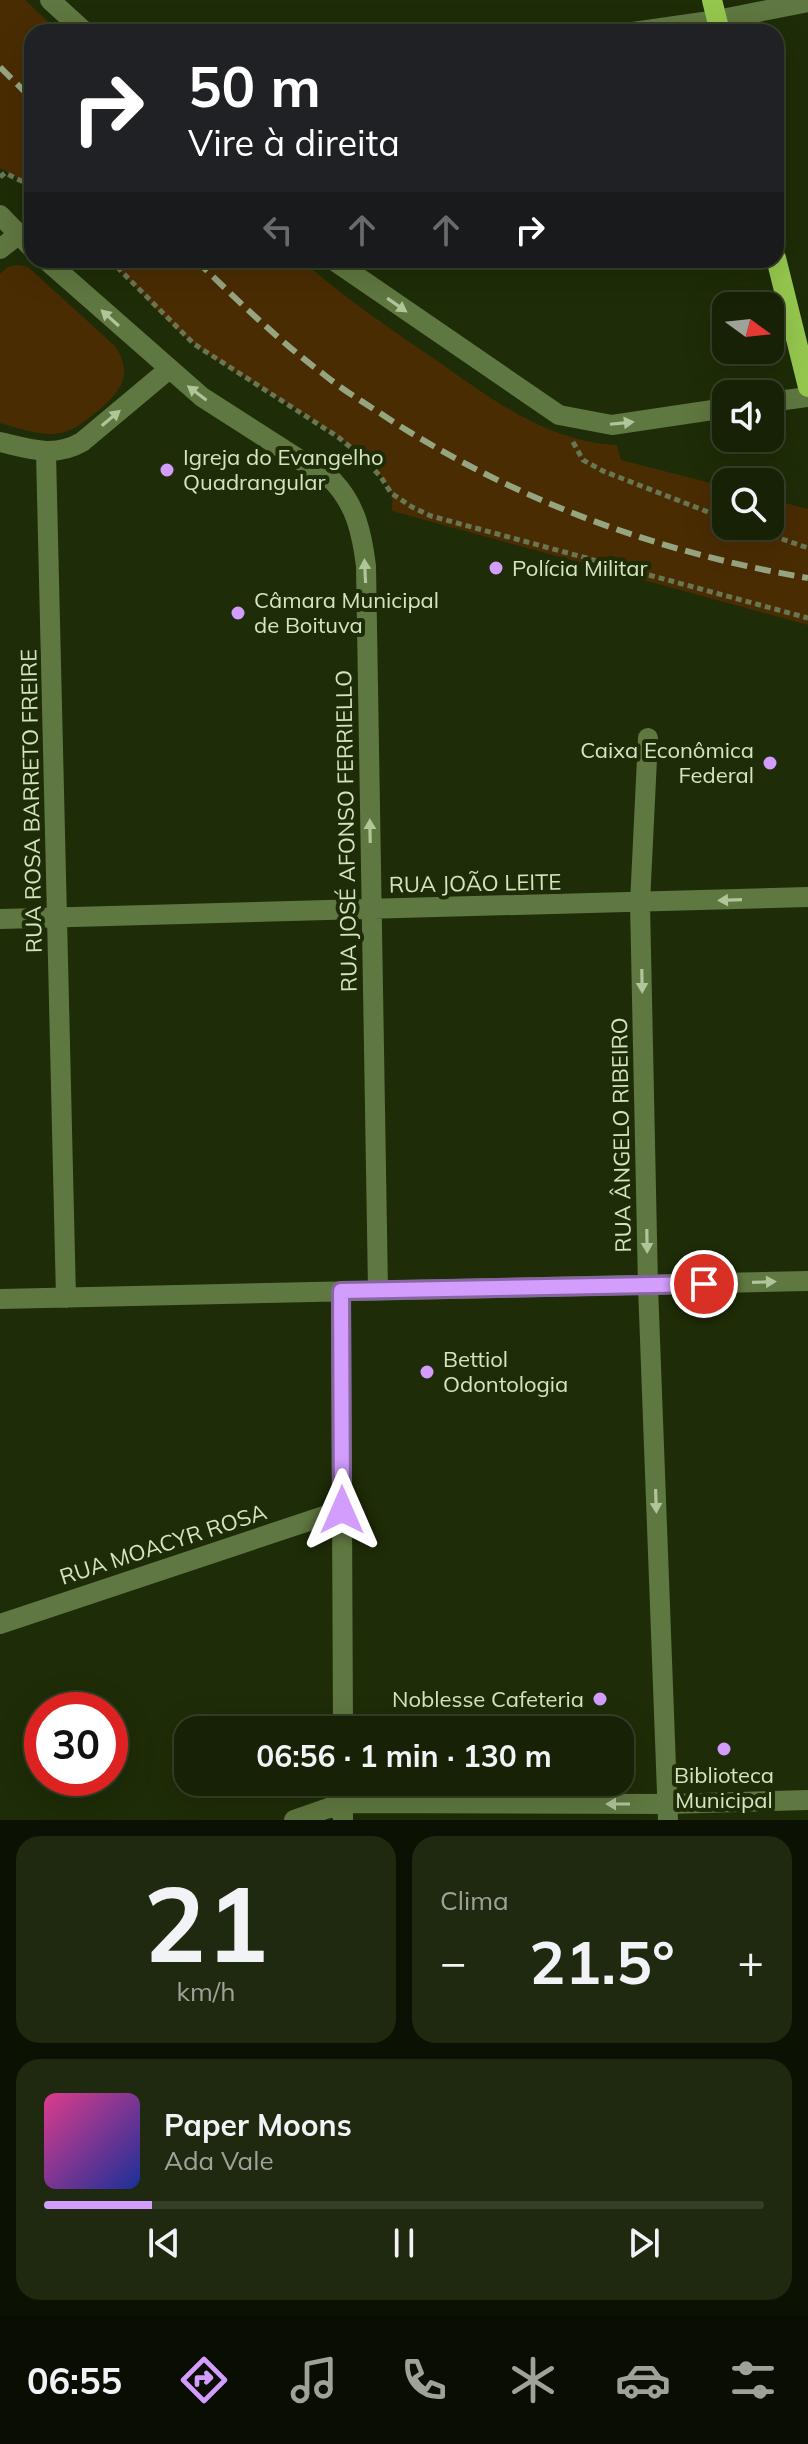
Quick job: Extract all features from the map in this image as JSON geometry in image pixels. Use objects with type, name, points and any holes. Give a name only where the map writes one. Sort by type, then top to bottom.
[{"type":"main road","points":[[778,268],[808,387]]},
{"type":"street","points":[[50,0],[76,24]]},
{"type":"street","points":[[677,24],[808,2]]},
{"type":"street","points":[[0,215],[24,240]]},
{"type":"street","points":[[0,249],[24,241]]},
{"type":"street","name":"RUA JOSÉ AFONSO FERRIELLO","points":[[55,268],[202,397],[324,474],[341,490],[358,523],[366,566],[378,1290]]},
{"type":"street","points":[[345,268],[545,407],[576,420],[612,425],[712,410]]},
{"type":"street","points":[[0,442],[46,453],[67,449],[82,442],[168,370]]},
{"type":"street","points":[[784,400],[808,397]]},
{"type":"street","name":"RUA ROSA BARRETO FREIRE","points":[[46,453],[66,1298]]},
{"type":"street","name":"RUA ÂNGELO RIBEIRO","points":[[648,738],[640,903],[648,1286],[668,1812]]},
{"type":"street","name":"RUA JOÃO LEITE","points":[[0,919],[808,897]]},
{"type":"street","points":[[0,1299],[808,1281]]},
{"type":"street","points":[[341,1291],[343,1716]]},
{"type":"street","name":"RUA MOACYR ROSA","points":[[0,1624],[342,1510]]},
{"type":"street","points":[[294,1820],[343,1812],[668,1812],[808,1800]]},
{"type":"path","points":[[0,177],[5,173],[24,182]]},
{"type":"path","points":[[118,268],[194,344],[338,437],[381,477],[391,493],[412,507],[431,516],[808,618]]},
{"type":"path","points":[[576,420],[571,439],[583,460],[603,471],[712,514]]},
{"type":"path","points":[[784,540],[808,548]]},
{"type":"shaded area","points":[[0,0],[25,0],[50,24],[24,24],[24,182],[0,168]]},
{"type":"shaded area","points":[[17,265],[29,268],[115,346],[124,366],[121,384],[111,399],[81,424],[61,433],[35,432],[0,423],[0,274],[8,267]]},
{"type":"shaded area","points":[[118,268],[311,268],[382,323],[519,415],[566,436],[617,445],[621,460],[712,483],[712,540],[784,540],[784,503],[808,509],[808,625],[392,511],[391,492],[380,473],[360,454],[185,337]]},
{"type":"railway","points":[[0,67],[24,91]]},
{"type":"railway","points":[[204,268],[273,333],[339,386],[440,450],[490,476],[540,500],[645,539],[808,578]]},
{"type":"place","name":"Igreja do Evangelho Quadrangular","points":[[167,470]]},
{"type":"place","name":"Polícia Militar","points":[[496,568]]},
{"type":"place","name":"Câmara Municipal de Boituva","points":[[238,613]]},
{"type":"place","name":"Caixa Econômica Federal","points":[[770,763]]},
{"type":"place","name":"Bettiol Odontologia","points":[[427,1372]]},
{"type":"place","name":"Noblesse Cafeteria","points":[[600,1699]]},
{"type":"place","name":"Biblioteca Municipal","points":[[724,1749]]},
{"type":"route","points":[[342,1510],[341,1291],[704,1284]]}]
